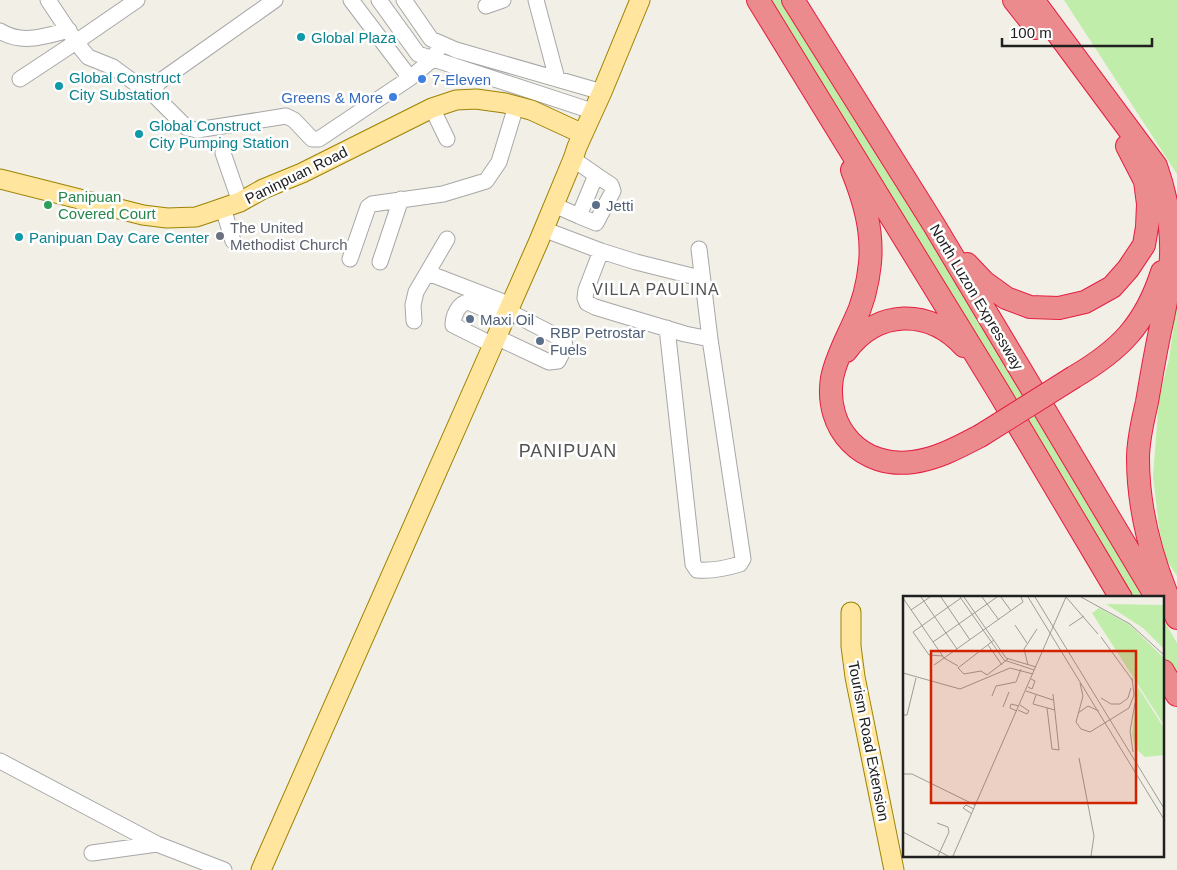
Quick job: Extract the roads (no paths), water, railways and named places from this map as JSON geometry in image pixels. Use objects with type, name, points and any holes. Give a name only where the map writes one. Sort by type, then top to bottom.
[{"type":"highway","name":"North Luzon Expressway","points":[[758,0],[998,391],[1120,596]]},
{"type":"highway","name":"North Luzon Expressway","points":[[793,0],[934,225],[1156,596]]},
{"type":"highway","points":[[1014,0],[1122,137],[1140,157],[1160,191]]},
{"type":"highway","points":[[1033,0],[1156,166],[1166,187],[1175,232],[1173,277],[1158,341],[1141,428],[1138,456],[1144,516],[1155,565],[1177,618]]},
{"type":"highway","points":[[834,123],[862,194],[868,218],[871,246],[868,282],[860,308],[834,370],[831,395],[832,409],[836,422],[850,442],[858,450],[883,461],[911,462],[938,456],[980,436],[1107,356],[1122,342],[1143,315],[1156,291],[1165,258],[1167,232],[1160,191],[1149,157]]},
{"type":"highway","points":[[934,225],[984,282],[1006,298],[1030,307],[1059,308],[1085,302],[1112,287],[1128,269],[1144,245],[1148,212],[1145,181],[1122,137]]},
{"type":"highway","points":[[834,370],[857,338],[864,332],[877,324],[890,320],[915,319],[927,321],[949,331],[968,350],[998,391]]},
{"type":"highway","points":[[1164,610],[1177,631]]},
{"type":"highway","points":[[1164,673],[1177,695]]},
{"type":"main road","points":[[261,870],[495,341],[640,0]]},
{"type":"main road","name":"Paninpuan Road","points":[[0,179],[143,215],[167,218],[196,217],[232,205],[263,189],[302,173],[432,108],[456,100],[476,99],[504,103],[531,110],[583,134]]},
{"type":"main road","name":"Tourism Road Extension","points":[[851,612],[852,646],[856,677],[894,870]]},
{"type":"street","points":[[48,0],[88,57],[113,68],[139,86],[155,88]]},
{"type":"street","points":[[20,79],[73,36],[136,0]]},
{"type":"street","points":[[275,0],[159,82],[155,88],[156,97],[187,128],[192,130],[286,116],[294,120],[312,139],[319,140],[410,78],[433,59],[441,44]]},
{"type":"street","points":[[352,0],[410,78]]},
{"type":"street","points":[[379,0],[418,54],[592,111]]},
{"type":"street","points":[[404,0],[431,39],[441,44],[602,92]]},
{"type":"street","points":[[486,6],[503,0]]},
{"type":"street","points":[[536,0],[557,79]]},
{"type":"street","points":[[0,31],[8,36],[31,39],[73,36]]},
{"type":"street","points":[[350,259],[368,207],[372,204],[443,194],[486,181],[499,162],[516,106]]},
{"type":"street","points":[[432,108],[447,139]]},
{"type":"street","points":[[224,153],[232,205],[233,241]]},
{"type":"street","points":[[554,205],[596,223],[613,191],[611,185],[573,159]]},
{"type":"street","points":[[579,216],[596,175]]},
{"type":"street","points":[[380,262],[401,199]]},
{"type":"street","points":[[543,229],[636,262],[696,276],[702,282]]},
{"type":"street","points":[[414,321],[414,299],[416,292],[447,239]]},
{"type":"street","points":[[667,328],[693,564],[697,570],[734,566],[740,564],[743,559],[710,339],[699,249]]},
{"type":"street","points":[[601,251],[586,290],[585,298],[587,302],[595,307],[685,334],[710,339]]},
{"type":"street","points":[[428,273],[508,311],[564,340],[565,347],[558,361],[549,362],[453,325],[453,321],[463,302],[508,311]]},
{"type":"street","points":[[0,761],[157,844],[224,870]]},
{"type":"street","points":[[92,853],[157,844]]},
{"type":"place","name":"Global Plaza","points":[[301,37]]},
{"type":"place","name":"7-Eleven","points":[[422,79]]},
{"type":"place","name":"Global Construct City Substation","points":[[59,86]]},
{"type":"place","name":"Greens & More","points":[[393,97]]},
{"type":"place","name":"Global Construct City Pumping Station","points":[[139,134]]},
{"type":"place","name":"Panipuan Covered Court","points":[[48,205]]},
{"type":"place","name":"Jetti","points":[[596,205]]},
{"type":"place","name":"The United Methodist Church","points":[[220,236]]},
{"type":"place","name":"Panipuan Day Care Center","points":[[19,237]]},
{"type":"place","name":"Maxi Oil","points":[[470,319]]},
{"type":"place","name":"RBP Petrostar Fuels","points":[[540,341]]},
{"type":"district","name":"VILLA PAULINA","points":[[656,289]]},
{"type":"district","name":"PANIPUAN","points":[[568,451]]}]
